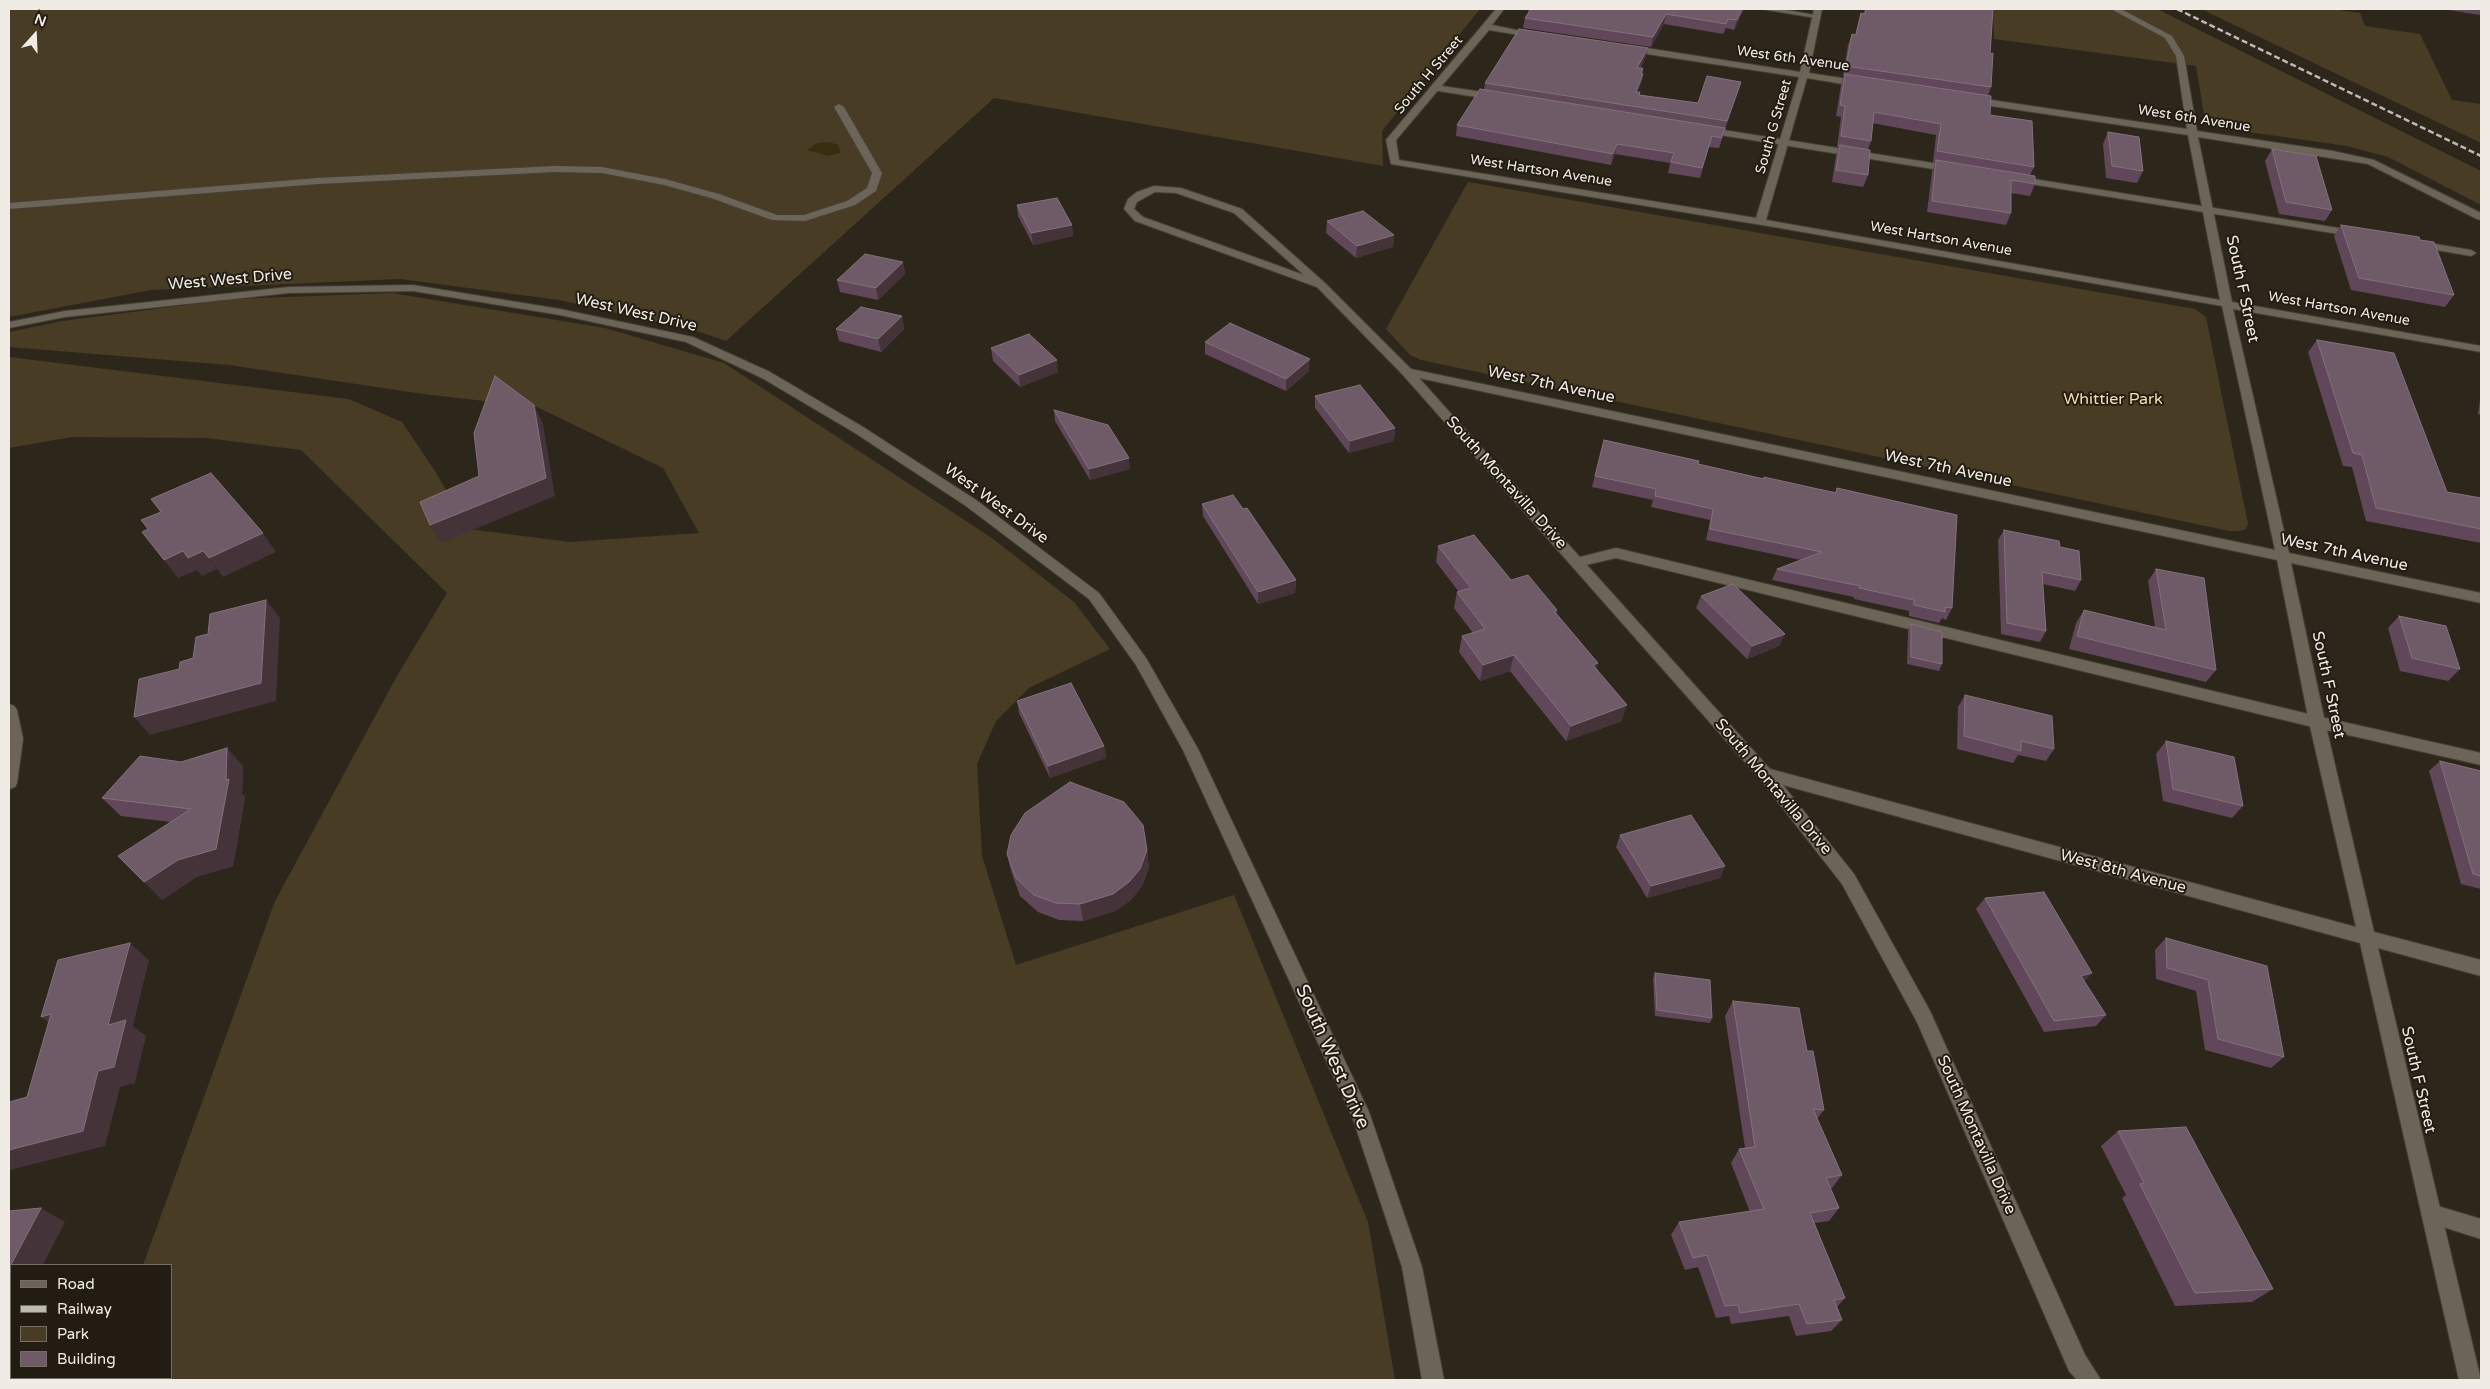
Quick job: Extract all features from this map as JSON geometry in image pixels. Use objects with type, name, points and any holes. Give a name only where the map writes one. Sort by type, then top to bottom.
[{"type":"street","name":"South H Street","points":[[1394,162],[1391,140],[1487,27],[1500,9]]},
{"type":"street","points":[[1765,9],[1817,12]]},
{"type":"street","name":"South F Street","points":[[2115,9],[2168,36],[2180,56],[2192,132],[2227,305],[2317,722],[2470,1380]]},
{"type":"street","name":"South G Street","points":[[1760,222],[1804,75],[1817,12]]},
{"type":"street","points":[[1487,27],[1545,36]]},
{"type":"street","name":"West 6th Avenue","points":[[1621,48],[1872,85]]},
{"type":"street","points":[[1435,88],[1503,98]]},
{"type":"street","name":"West 6th Avenue","points":[[1959,98],[2192,132],[2333,154],[2371,162],[2481,217]]},
{"type":"street","points":[[9,206],[318,181],[555,169],[602,170],[664,182],[715,196],[776,218],[805,218],[850,203],[872,189],[877,173],[839,107]]},
{"type":"street","points":[[1697,129],[1961,171]]},
{"type":"street","name":"West Hartson Avenue","points":[[1394,162],[1760,222],[2481,349]]},
{"type":"street","points":[[2001,177],[2364,235]]},
{"type":"street","name":"South Montavilla Drive","points":[[1321,285],[1139,219],[1129,209],[1132,201],[1141,194],[1154,189],[1178,190],[1238,212],[1275,242],[1321,285],[1408,372],[1765,774],[1848,879],[1924,1016],[2077,1363],[2090,1380]]},
{"type":"street","points":[[2403,242],[2471,253]]},
{"type":"street","name":"West West Drive","points":[[9,325],[65,314],[288,290],[413,288],[560,312],[689,339],[766,375],[859,430],[971,503],[1094,596],[1142,662],[1190,749]]},
{"type":"street","name":"West 7th Avenue","points":[[1408,372],[2283,558],[2481,598]]},
{"type":"street","points":[[1577,562],[1616,553],[2317,722],[2481,759]]},
{"type":"street","points":[[9,710],[15,739],[9,783]]},
{"type":"street","name":"South West Drive","points":[[1190,749],[1362,1118],[1412,1267],[1433,1380]]},
{"type":"street","name":"West 8th Avenue","points":[[1765,774],[2368,939],[2481,968]]},
{"type":"street","points":[[2431,1214],[2481,1230]]},
{"type":"green space","points":[[9,9],[1480,9],[1382,131],[1383,166],[994,98],[726,341],[697,331],[559,300],[400,279],[151,290],[9,317]]},
{"type":"green space","points":[[1993,9],[2157,9],[2481,171],[2481,205],[2388,157],[2347,146],[2206,126],[2196,66],[1994,39]]},
{"type":"green space","points":[[2201,9],[2332,9],[2360,13],[2365,26],[2420,34],[2452,100],[2481,104],[2481,143]]},
{"type":"green space","name":"Whittier Park","points":[[1468,182],[2195,309],[2206,317],[2248,524],[2246,529],[2229,531],[1421,360],[1410,355],[1386,329]]},
{"type":"green space","points":[[392,293],[605,328],[724,363],[992,538],[1074,602],[1110,649],[1029,688],[996,721],[977,764],[982,856],[1016,965],[1234,895],[1368,1222],[1395,1380],[101,1380],[172,1379],[172,1264],[143,1264],[275,901],[397,676],[447,593],[301,450],[206,438],[72,437],[9,448],[9,357],[349,399],[402,422],[435,471],[468,529],[570,542],[699,533],[663,468],[537,407],[423,394],[229,365],[9,347],[9,332],[62,321],[233,299]]},
{"type":"sand","points":[[829,142],[838,145],[841,153],[828,156],[807,150],[817,143]]},
{"type":"building","points":[[1531,9],[1742,9],[1737,20],[1728,19],[1726,24],[1666,14],[1653,37],[1525,18]]},
{"type":"building","points":[[1866,9],[1993,9],[1990,54],[1993,53],[1991,87],[1846,66],[1852,34],[1856,35],[1861,13],[1865,14]]},
{"type":"building","points":[[1519,29],[1648,48],[1637,68],[1643,68],[1641,73],[1643,74],[1636,92],[1640,92],[1639,95],[1698,103],[1707,76],[1741,82],[1727,121],[1485,83]]},
{"type":"building","points":[[1845,74],[1991,96],[1990,115],[2032,121],[2034,167],[1937,151],[1941,124],[1874,112],[1871,141],[1841,136],[1845,106],[1840,105]]},
{"type":"building","points":[[1480,89],[1725,128],[1721,138],[1712,136],[1702,168],[1671,162],[1674,153],[1617,144],[1613,154],[1457,125]]},
{"type":"building","points":[[2108,132],[2139,137],[2143,171],[2112,166]]},
{"type":"building","points":[[1840,145],[1870,150],[1868,175],[1836,170]]},
{"type":"building","points":[[2272,149],[2316,156],[2332,210],[2286,202]]},
{"type":"building","points":[[1936,160],[2035,176],[2035,184],[2011,180],[2011,213],[1932,201]]},
{"type":"building","points":[[1057,198],[1072,225],[1031,233],[1017,205]]},
{"type":"building","points":[[1363,211],[1394,235],[1357,246],[1327,221]]},
{"type":"building","points":[[2341,225],[2419,237],[2420,240],[2434,242],[2454,295],[2359,278]]},
{"type":"building","points":[[865,254],[903,262],[876,288],[837,280]]},
{"type":"building","points":[[861,307],[902,316],[878,339],[836,329]]},
{"type":"building","points":[[1230,323],[1310,359],[1286,379],[1205,342]]},
{"type":"building","points":[[1029,334],[1057,360],[1019,375],[991,348]]},
{"type":"building","points":[[2317,340],[2394,353],[2447,492],[2481,498],[2481,529],[2376,508],[2362,455],[2353,453]]},
{"type":"building","points":[[495,376],[534,405],[546,478],[430,525],[420,502],[479,476],[474,433]]},
{"type":"building","points":[[1360,385],[1395,428],[1350,441],[1315,396]]},
{"type":"building","points":[[1054,410],[1108,425],[1129,458],[1089,469]]},
{"type":"building","points":[[1604,440],[1699,461],[1698,464],[1764,479],[1764,477],[1836,493],[1837,488],[1957,515],[1952,608],[1945,607],[1945,612],[1914,605],[1914,600],[1859,588],[1860,586],[1777,569],[1822,552],[1710,529],[1713,509],[1655,496],[1656,489],[1595,476]]},
{"type":"building","points":[[211,473],[263,533],[209,558],[203,551],[188,558],[183,551],[164,560],[142,532],[148,529],[141,520],[161,512],[151,499]]},
{"type":"building","points":[[1233,495],[1243,509],[1247,508],[1296,580],[1258,592],[1202,504]]},
{"type":"building","points":[[2004,530],[2059,541],[2060,547],[2079,551],[2081,580],[2042,572],[2046,631],[2007,623]]},
{"type":"building","points":[[1474,535],[1511,580],[1528,575],[1557,610],[1554,611],[1598,663],[1593,665],[1627,705],[1571,726],[1514,655],[1483,665],[1462,636],[1485,629],[1457,592],[1471,588],[1438,546]]},
{"type":"building","points":[[2156,569],[2204,578],[2216,670],[2077,636],[2084,610],[2166,630]]},
{"type":"building","points":[[1733,584],[1785,634],[1752,646],[1701,596]]},
{"type":"building","points":[[266,600],[261,683],[134,717],[139,679],[179,669],[180,662],[193,658],[196,637],[208,634],[210,614]]},
{"type":"building","points":[[2399,616],[2446,626],[2460,669],[2412,658]]},
{"type":"building","points":[[1911,624],[1942,632],[1942,664],[1911,657]]},
{"type":"building","points":[[1071,683],[1104,746],[1048,766],[1017,701]]},
{"type":"building","points":[[1965,695],[2052,716],[2054,749],[2021,741],[2021,751],[1964,736]]},
{"type":"building","points":[[2166,741],[2234,757],[2243,806],[2173,789]]},
{"type":"building","points":[[227,748],[226,780],[229,779],[216,849],[178,860],[144,882],[118,856],[191,809],[102,798],[140,756],[181,762]]},
{"type":"building","points":[[2440,761],[2481,771],[2481,876],[2473,874]]},
{"type":"building","points":[[1070,782],[1124,802],[1143,825],[1147,850],[1140,869],[1129,882],[1113,894],[1080,904],[1056,903],[1034,895],[1016,878],[1007,854],[1011,835],[1025,813]]},
{"type":"building","points":[[1691,815],[1725,866],[1651,886],[1620,835]]},
{"type":"building","points":[[2044,892],[2092,973],[2081,976],[2106,1015],[2054,1021],[1985,898]]},
{"type":"building","points":[[2166,938],[2267,966],[2284,1057],[2218,1039],[2208,980],[2167,968]]},
{"type":"building","points":[[130,943],[108,1025],[126,1020],[114,1067],[98,1071],[83,1131],[9,1150],[9,1102],[27,1097],[51,1014],[41,1017],[58,960]]},
{"type":"building","points":[[1655,973],[1710,980],[1712,1018],[1657,1010]]},
{"type":"building","points":[[1733,1001],[1799,1008],[1807,1051],[1813,1051],[1824,1110],[1813,1109],[1842,1175],[1826,1178],[1839,1208],[1810,1213],[1845,1298],[1834,1300],[1842,1320],[1807,1324],[1799,1304],[1740,1313],[1738,1305],[1725,1306],[1707,1255],[1693,1258],[1679,1222],[1764,1209],[1739,1149],[1755,1147]]},
{"type":"building","points":[[2186,1127],[2273,1289],[2195,1293],[2140,1184],[2144,1183],[2118,1131]]},
{"type":"building","points":[[41,1208],[10,1264],[9,1271],[9,1211]]},
{"type":"railway","points":[[2177,9],[2481,156]]}]
